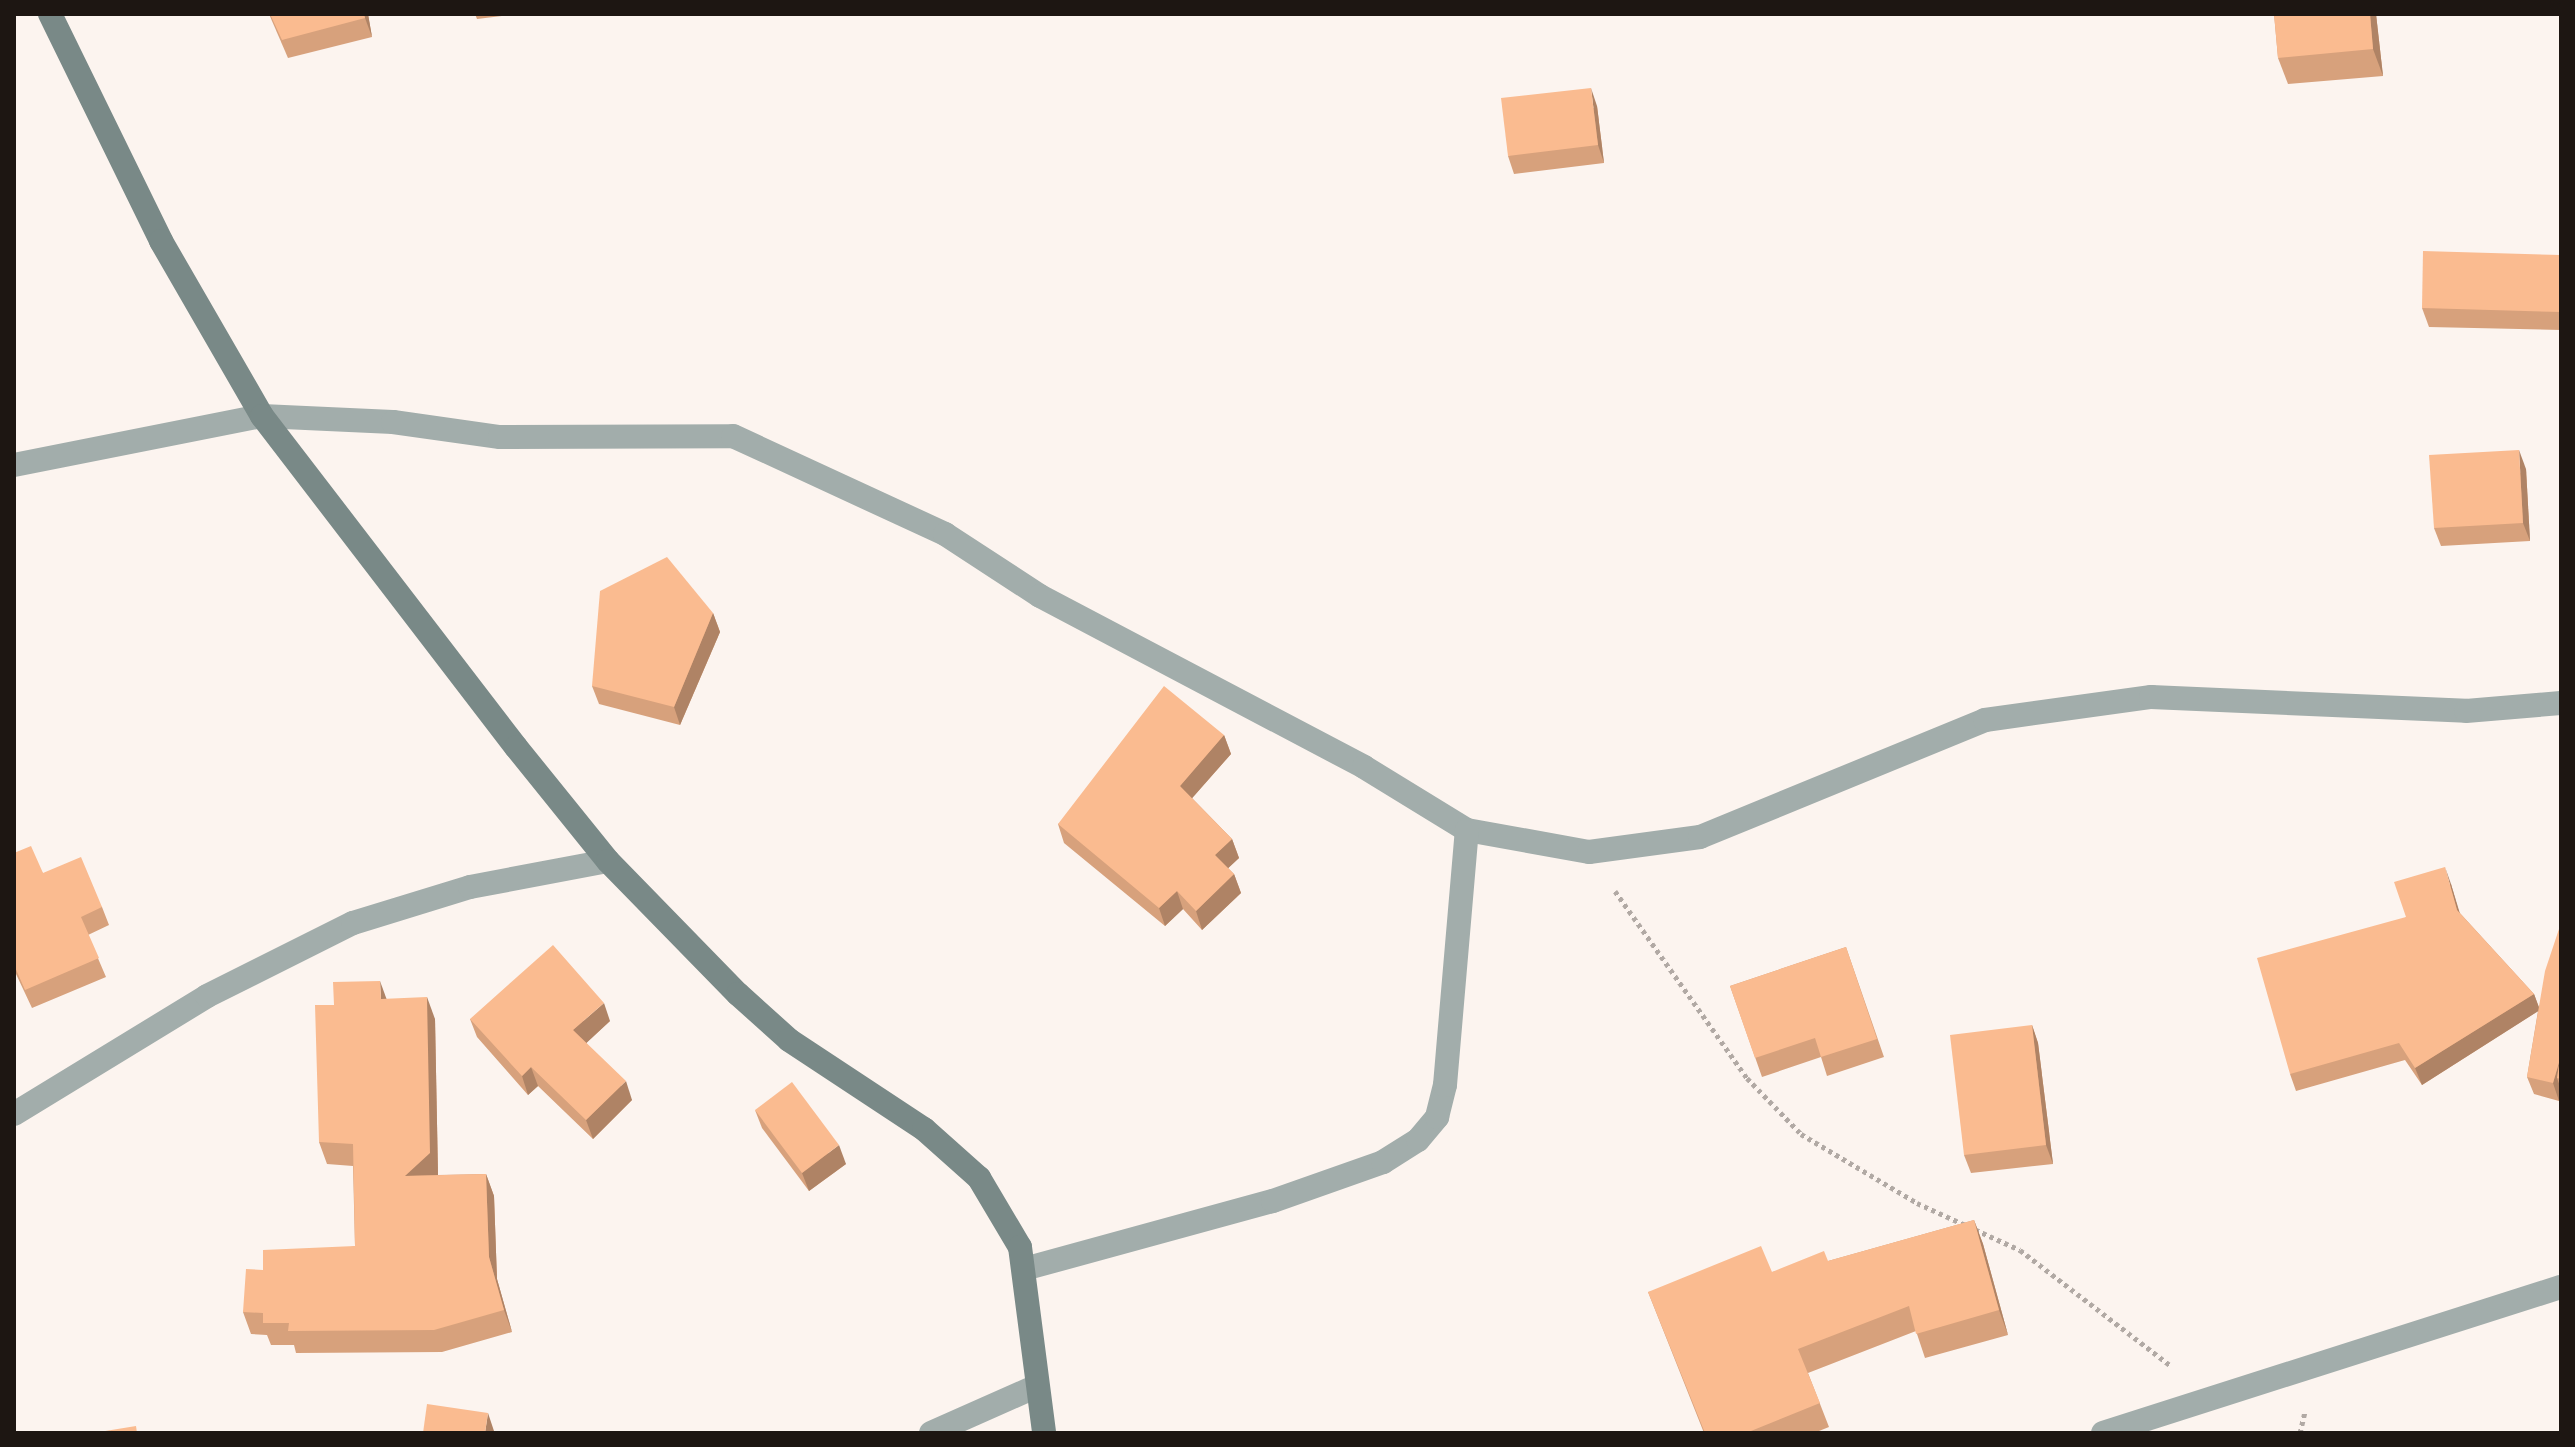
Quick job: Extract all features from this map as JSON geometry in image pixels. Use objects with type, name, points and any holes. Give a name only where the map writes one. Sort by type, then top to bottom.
[{"type":"street","points":[[50,14],[161,241],[262,416],[608,861],[789,1040],[924,1129],[979,1178],[1007,1221],[1024,1269],[1035,1387],[1044,1433]]},
{"type":"street","points":[[14,465],[262,416],[500,437],[733,436],[945,534],[1040,596],[1364,767],[1467,830],[1589,852],[1700,837],[1985,720],[2151,697],[2466,711],[2561,703]]},
{"type":"street","points":[[1024,1269],[1273,1201],[1383,1162],[1418,1140],[1437,1117],[1445,1085],[1467,830]]},
{"type":"street","points":[[14,1114],[207,996],[353,923],[470,887],[608,861]]},
{"type":"street","points":[[2103,1433],[2215,1402],[2561,1287]]},
{"type":"street","points":[[931,1433],[1035,1387]]},
{"type":"path","points":[[1589,852],[1747,1078],[1801,1134],[1917,1203],[2020,1250],[2215,1402]]},
{"type":"building","points":[[270,14],[364,14],[365,18],[282,40]]},
{"type":"building","points":[[2274,14],[2370,14],[2373,49],[2278,58]]},
{"type":"building","points":[[1591,88],[1598,145],[1508,156],[1501,98]]},
{"type":"building","points":[[2423,251],[2561,255],[2561,312],[2422,308]]},
{"type":"building","points":[[2519,450],[2523,523],[2434,528],[2429,455]]},
{"type":"building","points":[[667,557],[713,613],[674,707],[592,686],[600,591]]},
{"type":"building","points":[[1164,686],[1224,735],[1180,786],[1232,839],[1215,855],[1234,874],[1196,911],[1177,891],[1159,908],[1058,824]]},
{"type":"building","points":[[31,846],[43,873],[81,857],[102,907],[81,917],[99,958],[25,990],[14,965],[14,853]]},
{"type":"building","points":[[2445,867],[2457,910],[2534,994],[2415,1068],[2399,1043],[2290,1074],[2257,958],[2406,917],[2394,882]]},
{"type":"building","points":[[2561,923],[2561,1079],[2557,1078],[2560,1059],[2553,1083],[2527,1077],[2545,971]]},
{"type":"building","points":[[553,945],[604,1003],[573,1030],[626,1081],[586,1120],[531,1067],[522,1076],[470,1019]]},
{"type":"building","points":[[1846,947],[1877,1039],[1821,1057],[1815,1038],[1755,1058],[1730,986]]},
{"type":"building","points":[[380,981],[381,999],[427,997],[430,1153],[405,1176],[486,1174],[489,1257],[504,1310],[434,1330],[288,1331],[289,1323],[263,1323],[263,1313],[243,1312],[246,1269],[263,1270],[263,1250],[355,1246],[353,1144],[319,1142],[315,1005],[334,1005],[333,982]]},
{"type":"building","points":[[2032,1025],[2046,1145],[1964,1155],[1950,1035]]},
{"type":"building","points":[[792,1082],[839,1145],[802,1173],[755,1110]]},
{"type":"building","points":[[1974,1220],[1999,1310],[1916,1334],[1909,1306],[1798,1349],[1820,1403],[1746,1433],[1705,1433],[1648,1292],[1761,1246],[1772,1272],[1824,1251],[1828,1261]]},
{"type":"building","points":[[427,1404],[488,1413],[485,1433],[423,1433]]},
{"type":"building","points":[[136,1426],[137,1433],[93,1433]]}]
